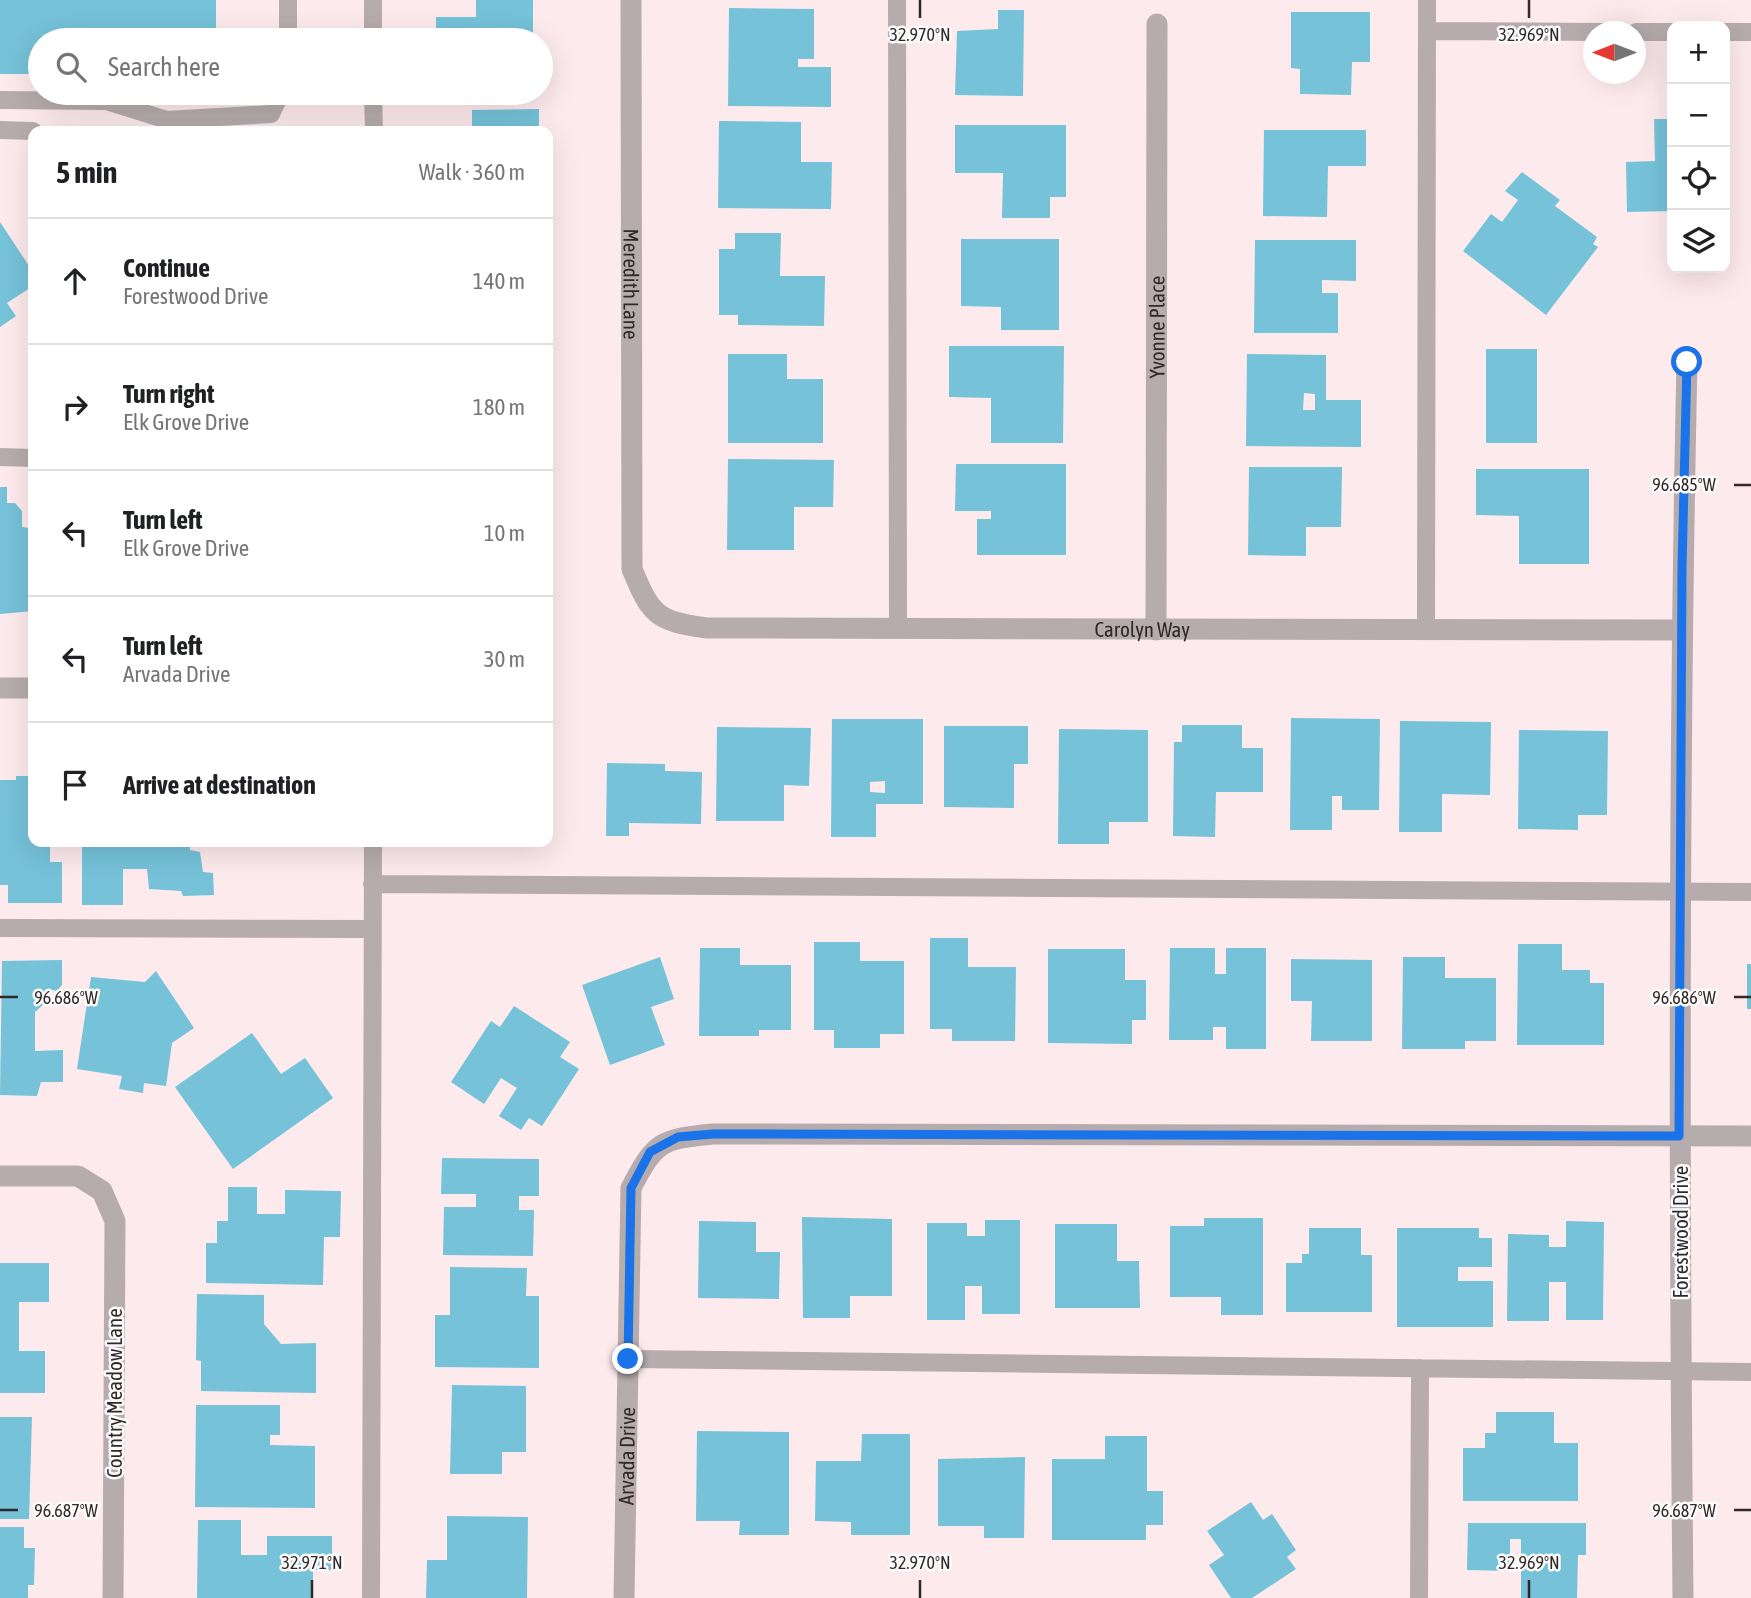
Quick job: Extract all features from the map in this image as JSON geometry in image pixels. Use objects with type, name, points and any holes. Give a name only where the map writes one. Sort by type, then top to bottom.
[{"type":"street","name":"Meredith Lane","points":[[631,0],[632,569]]},
{"type":"street","name":"Yvonne Place","points":[[1156,630],[1157,24]]},
{"type":"street","name":"Forestwood Drive","points":[[1683,1598],[1679,1136],[1682,630],[1687,362]]},
{"type":"street","name":"Carolyn Way","points":[[632,569],[646,603],[672,623],[706,628],[1682,630]]},
{"type":"street","points":[[0,688],[28,688]]},
{"type":"street","name":"Arvada Drive","points":[[624,1598],[631,1188],[650,1152],[678,1137],[713,1134],[1679,1136]]},
{"type":"street","points":[[1679,1136],[1751,1136]]},
{"type":"street","name":"Country Meadow Lane","points":[[0,1176],[78,1176],[102,1191],[115,1221],[113,1598]]},
{"type":"lane","points":[[288,0],[288,28]]},
{"type":"lane","points":[[373,0],[373,28]]},
{"type":"lane","points":[[897,0],[898,629]]},
{"type":"lane","points":[[1426,630],[1427,0]]},
{"type":"lane","points":[[1427,31],[1583,32]]},
{"type":"lane","points":[[1646,32],[1667,32]]},
{"type":"lane","points":[[1730,32],[1751,32]]},
{"type":"lane","points":[[0,100],[28,101]]},
{"type":"lane","points":[[116,105],[167,120],[271,114],[275,105]]},
{"type":"lane","points":[[373,105],[373,126]]},
{"type":"lane","points":[[0,130],[28,131]]},
{"type":"lane","points":[[0,457],[28,457]]},
{"type":"lane","points":[[371,1598],[373,847]]},
{"type":"lane","points":[[372,884],[1751,892]]},
{"type":"lane","points":[[0,928],[372,929]]},
{"type":"lane","points":[[628,1359],[1751,1372]]},
{"type":"lane","points":[[1419,1598],[1420,1368]]},
{"type":"building","points":[[0,0],[216,0],[216,28],[28,28],[28,74],[0,74]]},
{"type":"building","points":[[476,0],[533,0],[533,28],[436,28],[436,17],[476,17]]},
{"type":"building","points":[[729,8],[814,9],[814,59],[798,59],[798,67],[831,67],[831,107],[728,106]]},
{"type":"building","points":[[998,10],[1024,10],[1023,96],[955,95],[957,31],[998,29]]},
{"type":"building","points":[[1291,12],[1370,12],[1370,62],[1352,62],[1351,95],[1300,94],[1300,69],[1291,68]]},
{"type":"building","points":[[539,109],[539,126],[472,126],[472,110]]},
{"type":"building","points":[[1654,119],[1667,119],[1667,211],[1627,212],[1626,162],[1655,161]]},
{"type":"building","points":[[719,121],[801,122],[801,162],[832,162],[831,209],[718,208]]},
{"type":"building","points":[[955,125],[1066,125],[1066,197],[1050,197],[1050,218],[1002,218],[1003,173],[955,173]]},
{"type":"building","points":[[1264,130],[1366,130],[1366,166],[1328,166],[1327,217],[1263,216]]},
{"type":"building","points":[[1522,172],[1560,200],[1555,206],[1597,237],[1593,244],[1598,247],[1546,315],[1463,251],[1491,214],[1502,222],[1518,200],[1505,191]]},
{"type":"building","points":[[0,222],[28,264],[28,289],[7,303],[16,316],[0,327]]},
{"type":"building","points":[[735,233],[781,233],[780,276],[825,276],[824,326],[738,325],[738,315],[719,315],[719,249],[735,249]]},
{"type":"building","points":[[961,239],[1059,239],[1059,330],[1001,330],[1001,307],[961,306]]},
{"type":"building","points":[[1255,240],[1356,240],[1356,281],[1322,280],[1322,293],[1338,293],[1338,333],[1254,333]]},
{"type":"building","points":[[949,346],[1064,346],[1063,443],[991,443],[991,398],[949,397]]},
{"type":"building","points":[[1486,349],[1537,349],[1537,443],[1486,443]]},
{"type":"building","points":[[728,354],[787,354],[787,379],[823,379],[823,443],[728,443]]},
{"type":"building","points":[[1247,354],[1326,355],[1326,400],[1361,400],[1361,447],[1246,446]],"holes":[[[1304,393],[1315,394],[1315,410],[1303,410]]]},
{"type":"building","points":[[728,459],[834,460],[833,507],[794,507],[794,550],[727,550]]},
{"type":"building","points":[[956,464],[1066,464],[1066,555],[977,555],[977,519],[991,519],[991,511],[955,511]]},
{"type":"building","points":[[1249,467],[1342,467],[1341,527],[1306,527],[1306,556],[1248,555]]},
{"type":"building","points":[[1476,469],[1589,469],[1589,564],[1519,564],[1519,516],[1476,515]]},
{"type":"building","points":[[0,487],[7,487],[7,503],[15,503],[22,511],[22,527],[28,528],[28,611],[0,614]]},
{"type":"building","points":[[1291,718],[1380,719],[1379,810],[1342,810],[1342,796],[1332,796],[1332,830],[1290,830]]},
{"type":"building","points":[[832,719],[923,719],[923,804],[876,804],[876,837],[831,837]],"holes":[[[885,781],[885,793],[870,792],[870,782]]]},
{"type":"building","points":[[1400,721],[1491,722],[1490,795],[1442,794],[1442,832],[1399,832]]},
{"type":"building","points":[[1182,725],[1242,725],[1242,748],[1263,748],[1263,792],[1216,792],[1215,837],[1173,836],[1174,742],[1182,742]]},
{"type":"building","points":[[944,726],[1028,726],[1028,764],[1014,764],[1014,808],[944,807]]},
{"type":"building","points":[[717,727],[811,728],[809,786],[784,785],[784,821],[716,821]]},
{"type":"building","points":[[1059,729],[1148,730],[1148,822],[1109,822],[1109,844],[1058,844]]},
{"type":"building","points":[[1519,730],[1608,731],[1607,815],[1578,815],[1578,830],[1518,829]]},
{"type":"building","points":[[607,763],[665,764],[665,771],[702,772],[701,824],[629,823],[629,836],[606,836]]},
{"type":"building","points":[[16,776],[28,776],[28,847],[50,847],[50,862],[62,862],[62,903],[8,903],[8,885],[0,885],[0,780],[16,780]]},
{"type":"building","points":[[82,847],[190,847],[190,850],[200,852],[203,872],[213,873],[214,895],[183,896],[181,891],[149,889],[147,869],[123,869],[123,905],[82,905]]},
{"type":"building","points":[[930,938],[968,938],[968,967],[1016,967],[1015,1041],[952,1041],[952,1029],[930,1029]]},
{"type":"building","points":[[814,942],[860,942],[860,961],[904,961],[904,1034],[880,1034],[880,1048],[834,1048],[834,1030],[814,1030]]},
{"type":"building","points":[[1518,944],[1562,944],[1562,970],[1590,970],[1590,983],[1604,983],[1604,1045],[1517,1045]]},
{"type":"building","points":[[700,948],[740,948],[740,965],[791,965],[791,1030],[759,1030],[759,1036],[699,1036]]},
{"type":"building","points":[[1170,948],[1215,948],[1215,974],[1226,974],[1226,948],[1266,948],[1266,1049],[1226,1049],[1226,1027],[1213,1027],[1213,1040],[1169,1040]]},
{"type":"building","points":[[1048,949],[1125,949],[1125,980],[1146,980],[1146,1020],[1132,1020],[1132,1044],[1048,1043]]},
{"type":"building","points":[[660,957],[674,999],[651,1007],[665,1045],[610,1065],[582,985]]},
{"type":"building","points":[[1403,957],[1445,957],[1445,978],[1496,978],[1496,1041],[1465,1041],[1465,1049],[1402,1049]]},
{"type":"building","points":[[1291,959],[1372,960],[1372,1041],[1311,1041],[1312,1001],[1291,1001]]},
{"type":"building","points":[[62,960],[62,985],[57,991],[46,989],[44,1004],[35,1012],[35,1051],[63,1050],[63,1082],[41,1082],[37,1096],[0,1095],[2,961]]},
{"type":"building","points":[[1747,964],[1751,964],[1751,1009],[1747,1009]]},
{"type":"building","points":[[156,971],[194,1028],[172,1043],[166,1086],[144,1083],[143,1093],[119,1089],[122,1076],[77,1069],[91,977],[145,982]]},
{"type":"building","points":[[514,1006],[570,1042],[560,1057],[579,1069],[542,1126],[529,1118],[521,1130],[499,1116],[517,1088],[501,1078],[484,1104],[451,1082],[491,1021],[500,1027]]},
{"type":"building","points":[[252,1033],[281,1074],[305,1058],[333,1098],[233,1169],[175,1087]]},
{"type":"building","points":[[442,1158],[539,1159],[539,1196],[519,1196],[519,1210],[534,1210],[533,1256],[443,1255],[444,1207],[476,1207],[476,1194],[441,1194]]},
{"type":"building","points":[[228,1187],[257,1187],[257,1214],[285,1214],[285,1190],[341,1191],[340,1237],[324,1237],[323,1285],[206,1283],[206,1243],[217,1243],[217,1221],[228,1221]]},
{"type":"building","points":[[802,1217],[892,1219],[892,1296],[850,1296],[850,1318],[803,1318]]},
{"type":"building","points":[[1204,1218],[1263,1218],[1263,1315],[1221,1315],[1221,1297],[1170,1297],[1170,1226],[1204,1226]]},
{"type":"building","points":[[985,1220],[1020,1220],[1020,1314],[982,1314],[982,1286],[965,1286],[965,1320],[927,1320],[927,1223],[967,1223],[967,1236],[985,1236]]},
{"type":"building","points":[[699,1221],[756,1222],[756,1252],[780,1252],[779,1299],[698,1298]]},
{"type":"building","points":[[1566,1221],[1604,1222],[1603,1320],[1566,1320],[1566,1282],[1549,1282],[1549,1321],[1507,1321],[1508,1234],[1549,1235],[1549,1247],[1566,1247]]},
{"type":"building","points":[[1055,1224],[1117,1224],[1117,1261],[1139,1261],[1140,1308],[1055,1308]]},
{"type":"building","points":[[1309,1228],[1361,1228],[1361,1255],[1372,1255],[1372,1312],[1286,1312],[1286,1263],[1302,1263],[1302,1254],[1309,1254]]},
{"type":"building","points":[[1397,1228],[1479,1228],[1479,1238],[1492,1238],[1492,1267],[1458,1267],[1458,1281],[1493,1281],[1493,1327],[1397,1327]]},
{"type":"building","points":[[0,1263],[49,1263],[49,1302],[19,1302],[19,1351],[45,1351],[45,1393],[0,1393]]},
{"type":"building","points":[[450,1267],[527,1268],[526,1296],[539,1296],[539,1368],[435,1367],[435,1315],[450,1315]]},
{"type":"building","points":[[197,1294],[264,1295],[264,1324],[281,1344],[316,1343],[316,1393],[201,1391],[201,1361],[196,1360]]},
{"type":"building","points":[[452,1385],[526,1386],[526,1452],[502,1452],[502,1474],[450,1474]]},
{"type":"building","points":[[196,1405],[280,1405],[280,1435],[270,1435],[270,1445],[315,1446],[315,1508],[195,1507]]},
{"type":"building","points":[[1496,1412],[1554,1412],[1554,1443],[1578,1443],[1578,1501],[1463,1501],[1463,1448],[1485,1448],[1485,1433],[1496,1433]]},
{"type":"building","points":[[0,1417],[32,1417],[29,1519],[0,1519]]},
{"type":"building","points":[[697,1431],[789,1432],[789,1535],[739,1535],[740,1521],[696,1521]]},
{"type":"building","points":[[862,1434],[910,1434],[910,1535],[851,1535],[851,1522],[815,1521],[816,1461],[861,1461]]},
{"type":"building","points":[[1105,1436],[1147,1436],[1147,1491],[1163,1491],[1163,1525],[1146,1525],[1146,1540],[1052,1540],[1052,1459],[1105,1459]]},
{"type":"building","points":[[1025,1457],[1024,1538],[984,1538],[984,1526],[938,1526],[938,1459]]},
{"type":"building","points":[[1251,1502],[1263,1520],[1272,1514],[1296,1550],[1287,1557],[1296,1569],[1252,1598],[1231,1598],[1209,1565],[1224,1555],[1207,1531]]},
{"type":"building","points":[[447,1516],[528,1517],[527,1598],[426,1598],[427,1560],[447,1560]]},
{"type":"building","points":[[198,1520],[241,1520],[241,1555],[267,1555],[267,1536],[332,1536],[332,1570],[313,1570],[313,1598],[197,1598]]},
{"type":"building","points":[[1468,1523],[1586,1523],[1586,1555],[1578,1555],[1577,1598],[1521,1598],[1521,1539],[1510,1539],[1510,1571],[1467,1570]]},
{"type":"building","points":[[0,1527],[24,1527],[24,1548],[35,1548],[34,1585],[28,1585],[28,1598],[0,1598]]},
{"type":"route","points":[[628,1359],[631,1188],[650,1152],[678,1137],[713,1134],[1679,1136],[1682,568],[1687,362]]}]
